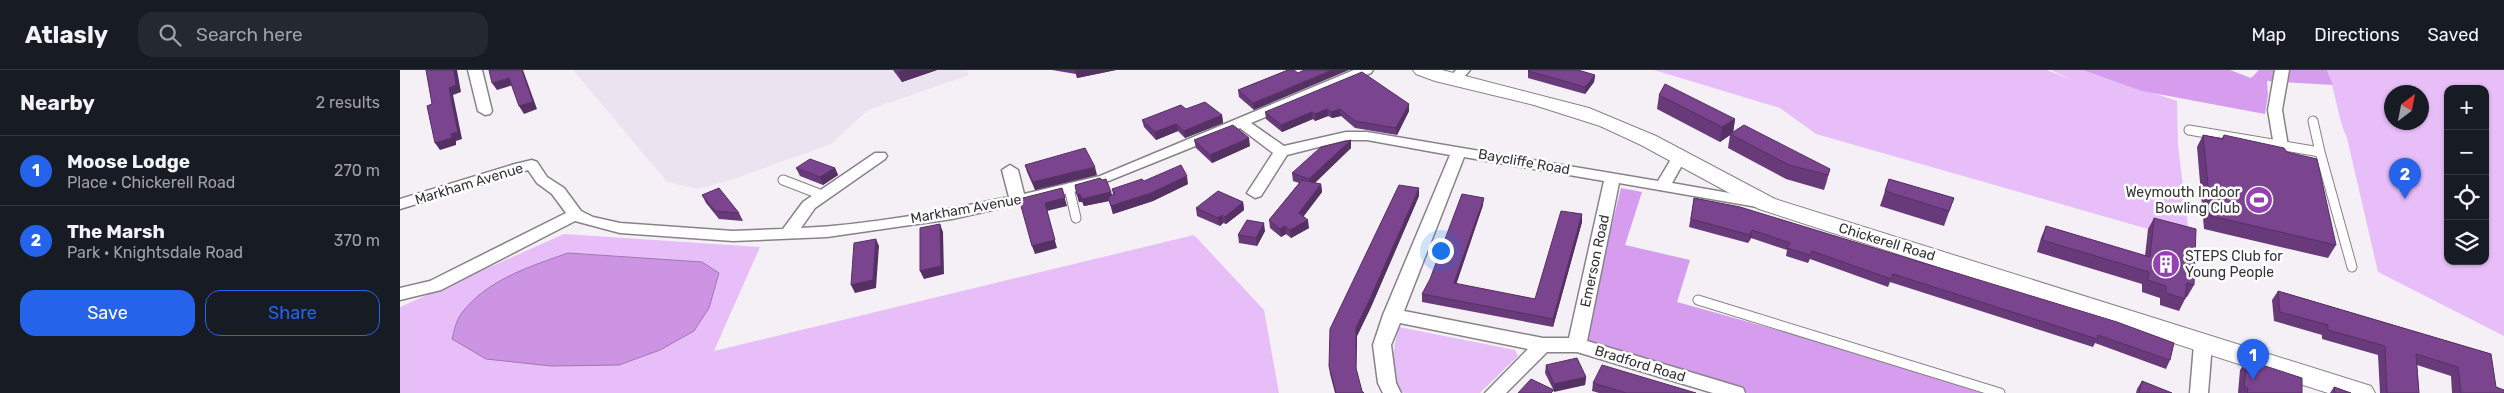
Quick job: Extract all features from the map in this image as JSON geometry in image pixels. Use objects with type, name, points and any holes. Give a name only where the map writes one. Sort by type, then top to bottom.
[{"type":"main road","name":"Chickerell Road","points":[[1423,70],[1459,75],[1605,121],[1648,140],[1725,185],[1767,204],[2361,393]]},
{"type":"street","points":[[475,70],[485,111]]},
{"type":"street","name":"Markham Avenue","points":[[400,204],[434,197],[501,172],[532,165],[542,180],[558,191],[575,215],[588,221],[620,228],[733,236],[827,232],[952,214],[1017,201],[1105,179],[1366,70]]},
{"type":"street","points":[[2281,146],[2275,110],[2282,70]]},
{"type":"street","points":[[1242,122],[1271,146],[1282,150],[1255,193]]},
{"type":"street","name":"Baycliffe Road","points":[[1282,150],[1294,150],[1327,140],[1356,136],[1459,151],[1767,204]]},
{"type":"street","points":[[1392,393],[1387,383],[1382,345],[1459,151]]},
{"type":"street","points":[[788,234],[809,206],[822,195],[880,156]]},
{"type":"street","points":[[1663,186],[1675,164],[1683,159]]},
{"type":"street","points":[[1010,170],[1016,189],[1017,201]]},
{"type":"street","name":"Emerson Road","points":[[1577,345],[1613,177]]},
{"type":"street","points":[[400,294],[434,286],[575,215]]},
{"type":"street","name":"Bradford Road","points":[[1392,316],[1543,345],[1577,345],[1736,393]]},
{"type":"street","points":[[2199,393],[2203,344]]},
{"type":"street","points":[[1494,393],[1543,345]]},
{"type":"lane","points":[[2313,121],[2352,267]]},
{"type":"lane","points":[[2189,130],[2320,152]]},
{"type":"lane","points":[[783,180],[822,195]]},
{"type":"lane","points":[[1069,188],[1076,218]]},
{"type":"lane","points":[[1698,300],[2000,393]]},
{"type":"shaded area","points":[[573,70],[966,70],[969,75],[868,110],[831,144],[731,180],[698,189],[667,182]]},
{"type":"shaded area","points":[[1654,70],[2047,70],[2072,80],[2051,70],[2084,70],[2177,101],[2178,146],[2190,241],[1816,134],[1780,108]]},
{"type":"shaded area","points":[[2083,70],[2230,70],[2251,78],[2259,70],[2327,70],[2333,85],[2267,81],[2268,95],[2265,114],[2142,91]]},
{"type":"shaded area","points":[[2327,70],[2504,70],[2504,336],[2378,272],[2347,138]]},
{"type":"shaded area","points":[[1621,188],[1642,192],[1625,245],[1690,260],[1677,302],[2002,393],[1748,393],[1582,346]]},
{"type":"shaded area","points":[[564,234],[760,247],[714,351],[1194,235],[1264,310],[1279,393],[400,393],[400,307]]},
{"type":"shaded area","points":[[568,253],[702,262],[719,273],[709,308],[694,331],[660,350],[619,365],[551,366],[486,359],[452,339],[456,323],[461,314],[483,292],[524,269]]},
{"type":"shaded area","points":[[1399,327],[1515,350],[1518,356],[1480,393],[1404,393],[1396,379],[1393,362]]},
{"type":"building","points":[[426,70],[454,70],[456,85],[449,88],[458,132],[451,134],[452,138],[435,143],[427,106],[432,104]]},
{"type":"building","points":[[489,70],[522,70],[533,102],[519,106],[509,78],[492,83]]},
{"type":"building","points":[[1288,70],[1294,70],[1298,73],[1304,70],[1332,70],[1253,103],[1238,90]]},
{"type":"building","points":[[1529,70],[1578,70],[1595,75],[1585,87]]},
{"type":"building","points":[[1362,72],[1409,104],[1396,128],[1355,121],[1340,109],[1331,112],[1327,109],[1315,114],[1312,112],[1281,125],[1265,112]]},
{"type":"building","points":[[1665,84],[1735,119],[1722,127],[1659,95]]},
{"type":"building","points":[[1205,102],[1222,115],[1184,131],[1176,124],[1155,132],[1142,120],[1181,105],[1186,109]]},
{"type":"building","points":[[1233,125],[1249,138],[1210,155],[1194,140]]},
{"type":"building","points":[[1744,125],[1830,169],[1828,175],[1789,165],[1730,134]]},
{"type":"building","name":"Weymouth Indoor Bowling Club","points":[[2203,135],[2223,139],[2224,135],[2284,148],[2287,152],[2317,159],[2336,245],[2211,216]]},
{"type":"building","points":[[1351,140],[1309,179],[1292,173],[1321,147]]},
{"type":"building","points":[[1085,148],[1095,167],[1033,182],[1025,165]]},
{"type":"building","points":[[810,159],[835,168],[820,177],[796,168]]},
{"type":"building","points":[[1181,165],[1187,176],[1151,193],[1111,206],[1108,197],[1115,194],[1112,189],[1142,179],[1144,181]]},
{"type":"building","points":[[1100,178],[1102,180],[1106,179],[1111,192],[1082,199],[1080,194],[1077,195],[1075,185]]},
{"type":"building","points":[[1889,179],[1954,198],[1949,211],[1885,191]]},
{"type":"building","points":[[1302,180],[1321,184],[1299,213],[1308,220],[1290,230],[1285,226],[1280,229],[1269,220]]},
{"type":"building","points":[[1399,185],[1419,188],[1356,328],[1356,368],[1364,393],[1336,393],[1329,366],[1330,329]]},
{"type":"building","points":[[719,188],[739,213],[715,211],[702,195]]},
{"type":"building","points":[[1062,188],[1065,198],[1045,203],[1055,240],[1032,246],[1019,199]]},
{"type":"building","points":[[1218,191],[1243,202],[1225,217],[1222,215],[1218,218],[1196,208]]},
{"type":"building","points":[[1462,194],[1484,198],[1454,283],[1535,299],[1561,211],[1582,214],[1553,319],[1422,294],[1430,279]]},
{"type":"building","points":[[1694,198],[1740,207],[2117,322],[2174,343],[2170,360],[2098,335],[2097,339],[1893,274],[1891,279],[1812,251],[1810,255],[1787,248],[1790,243],[1752,230],[1750,235],[1691,219]]},
{"type":"building","points":[[2154,218],[2196,229],[2194,285],[2187,283],[2185,299],[2166,293],[2166,286],[2148,280],[2149,272],[2042,240],[2046,226],[2150,257]]},
{"type":"building","points":[[1247,220],[1264,223],[1256,238],[1238,235]]},
{"type":"building","points":[[940,224],[941,266],[920,271],[920,228]]},
{"type":"building","points":[[876,239],[873,280],[851,285],[854,243]]},
{"type":"building","points":[[2278,291],[2491,354],[2496,387],[2504,390],[2504,393],[2461,393],[2458,367],[2416,354],[2419,393],[2387,393],[2385,346],[2328,330],[2328,325],[2280,312]]},
{"type":"building","points":[[1577,358],[1586,377],[1554,384],[1546,365]]},
{"type":"building","points":[[2247,360],[2302,378],[2302,393],[2247,393],[2248,388],[2244,387]]},
{"type":"building","points":[[1602,365],[1696,393],[1626,393],[1593,383]]},
{"type":"building","points":[[1531,379],[1554,390],[1551,393],[1518,393]]},
{"type":"building","points":[[2142,381],[2172,393],[2139,393]]},
{"type":"building","points":[[2334,387],[2351,393],[2335,393]]},
{"type":"place","name":"The Marsh","points":[[2405,199]]},
{"type":"place","name":"Weymouth Indoor Bowling Club","points":[[2259,200]]},
{"type":"place","name":"STEPS Club for Young People","points":[[2166,264]]},
{"type":"place","name":"Moose Lodge","points":[[2253,380]]}]
